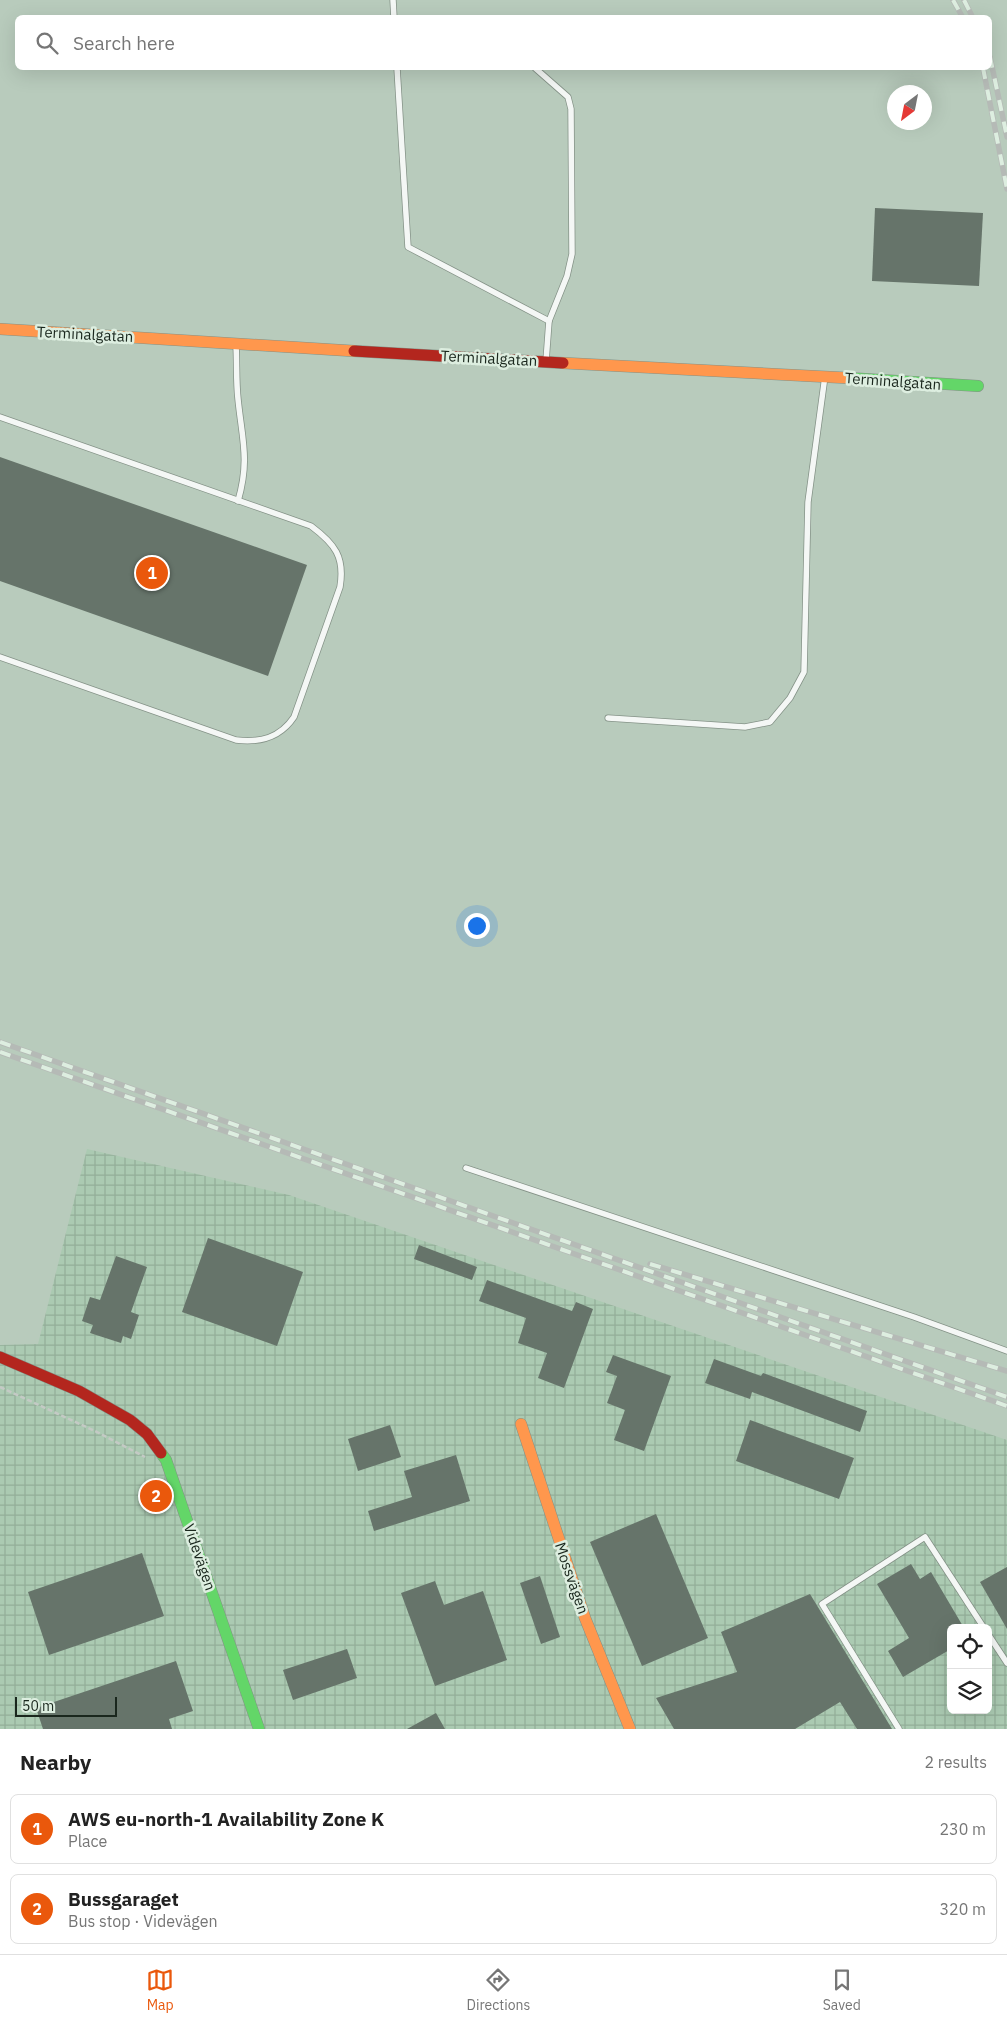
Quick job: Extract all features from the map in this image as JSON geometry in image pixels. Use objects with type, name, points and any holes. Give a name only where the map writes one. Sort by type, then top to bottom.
[{"type":"street","name":"Terminalgatan","points":[[0,329],[687,371],[826,376],[978,386]]},
{"type":"street","name":"Videvägen","points":[[0,1357],[79,1391],[130,1420],[147,1434],[166,1460],[259,1729]]},
{"type":"street","name":"Mossvägen","points":[[521,1424],[586,1618],[630,1729]]},
{"type":"lane","points":[[393,0],[394,15]]},
{"type":"lane","points":[[397,70],[408,247],[549,321]]},
{"type":"lane","points":[[537,70],[568,97],[571,109],[572,254],[567,276],[549,321],[546,362]]},
{"type":"lane","points":[[236,343],[238,398],[246,464],[244,481],[238,501]]},
{"type":"lane","points":[[608,718],[745,727],[770,722],[790,698],[804,672],[808,502],[826,376]]},
{"type":"lane","points":[[0,417],[311,526],[333,544],[341,560],[342,573],[340,587],[301,701],[288,726],[264,739],[253,742],[236,740],[0,657]]},
{"type":"lane","points":[[466,1168],[914,1317],[1007,1351]]},
{"type":"lane","points":[[899,1729],[822,1604],[925,1538],[981,1624]]},
{"type":"lane","points":[[992,1640],[1007,1663]]},
{"type":"path","points":[[0,1387],[89,1428],[147,1458]]},
{"type":"shaded area","points":[[87,1149],[289,1195],[1007,1440],[1007,1729],[0,1729],[0,1345],[38,1344]]},
{"type":"building","points":[[875,208],[983,213],[979,286],[872,281]]},
{"type":"building","points":[[0,457],[307,565],[268,676],[0,581]]},
{"type":"building","points":[[208,1238],[303,1272],[277,1346],[182,1312]]},
{"type":"building","points":[[419,1245],[477,1267],[472,1280],[414,1259]]},
{"type":"building","points":[[116,1256],[147,1267],[131,1312],[139,1315],[131,1339],[123,1336],[121,1343],[90,1333],[93,1325],[82,1321],[90,1297],[100,1300]]},
{"type":"building","points":[[487,1280],[572,1311],[576,1302],[593,1309],[564,1388],[538,1378],[547,1353],[518,1343],[526,1318],[479,1301]]},
{"type":"building","points":[[613,1355],[671,1376],[644,1451],[614,1440],[625,1410],[607,1403],[617,1376],[606,1372]]},
{"type":"building","points":[[714,1359],[761,1376],[763,1373],[867,1411],[860,1432],[752,1392],[750,1399],[705,1383]]},
{"type":"building","points":[[750,1420],[854,1458],[839,1499],[736,1461]]},
{"type":"building","points":[[390,1425],[401,1457],[358,1471],[348,1439]]},
{"type":"building","points":[[456,1455],[470,1501],[374,1531],[368,1511],[412,1497],[404,1471]]},
{"type":"building","points":[[656,1514],[708,1638],[642,1666],[590,1542]]},
{"type":"building","points":[[142,1553],[164,1616],[49,1655],[28,1592]]},
{"type":"building","points":[[911,1564],[920,1579],[931,1572],[962,1624],[947,1624],[947,1651],[903,1677],[888,1651],[909,1638],[877,1584]]},
{"type":"building","points":[[1007,1567],[1007,1629],[980,1582]]},
{"type":"building","points":[[540,1576],[560,1637],[541,1644],[520,1583]]},
{"type":"building","points":[[435,1581],[444,1605],[483,1591],[507,1660],[435,1686],[401,1593]]},
{"type":"building","points":[[810,1594],[892,1729],[857,1729],[840,1702],[795,1729],[674,1729],[656,1698],[737,1672],[721,1632]]},
{"type":"building","points":[[347,1649],[357,1678],[293,1700],[283,1670]]},
{"type":"building","points":[[176,1661],[193,1711],[169,1719],[172,1729],[43,1729],[36,1708]]},
{"type":"building","points":[[436,1713],[445,1729],[407,1729]]},
{"type":"railway","points":[[953,0],[961,15]]},
{"type":"railway","points":[[964,0],[972,15]]},
{"type":"railway","points":[[992,66],[1007,137]]},
{"type":"railway","points":[[983,70],[1007,189]]},
{"type":"railway","points":[[0,1042],[1007,1397]]},
{"type":"railway","points":[[0,1052],[1007,1406]]},
{"type":"railway","points":[[650,1264],[1007,1371]]},
{"type":"traffic: fast","points":[[849,378],[978,386]]},
{"type":"traffic: fast","points":[[161,1453],[166,1460],[259,1729]]},
{"type":"traffic: slow","points":[[0,329],[354,351]]},
{"type":"traffic: slow","points":[[563,363],[849,378]]},
{"type":"traffic: slow","points":[[521,1424],[585,1618],[630,1729]]},
{"type":"traffic: jam","points":[[354,351],[563,363]]},
{"type":"traffic: jam","points":[[0,1357],[79,1391],[130,1420],[147,1434],[161,1453]]},
{"type":"place","name":"AWS eu-north-1 Availability Zone K","points":[[152,573]]},
{"type":"place","name":"Bussgaraget","points":[[156,1496]]}]
